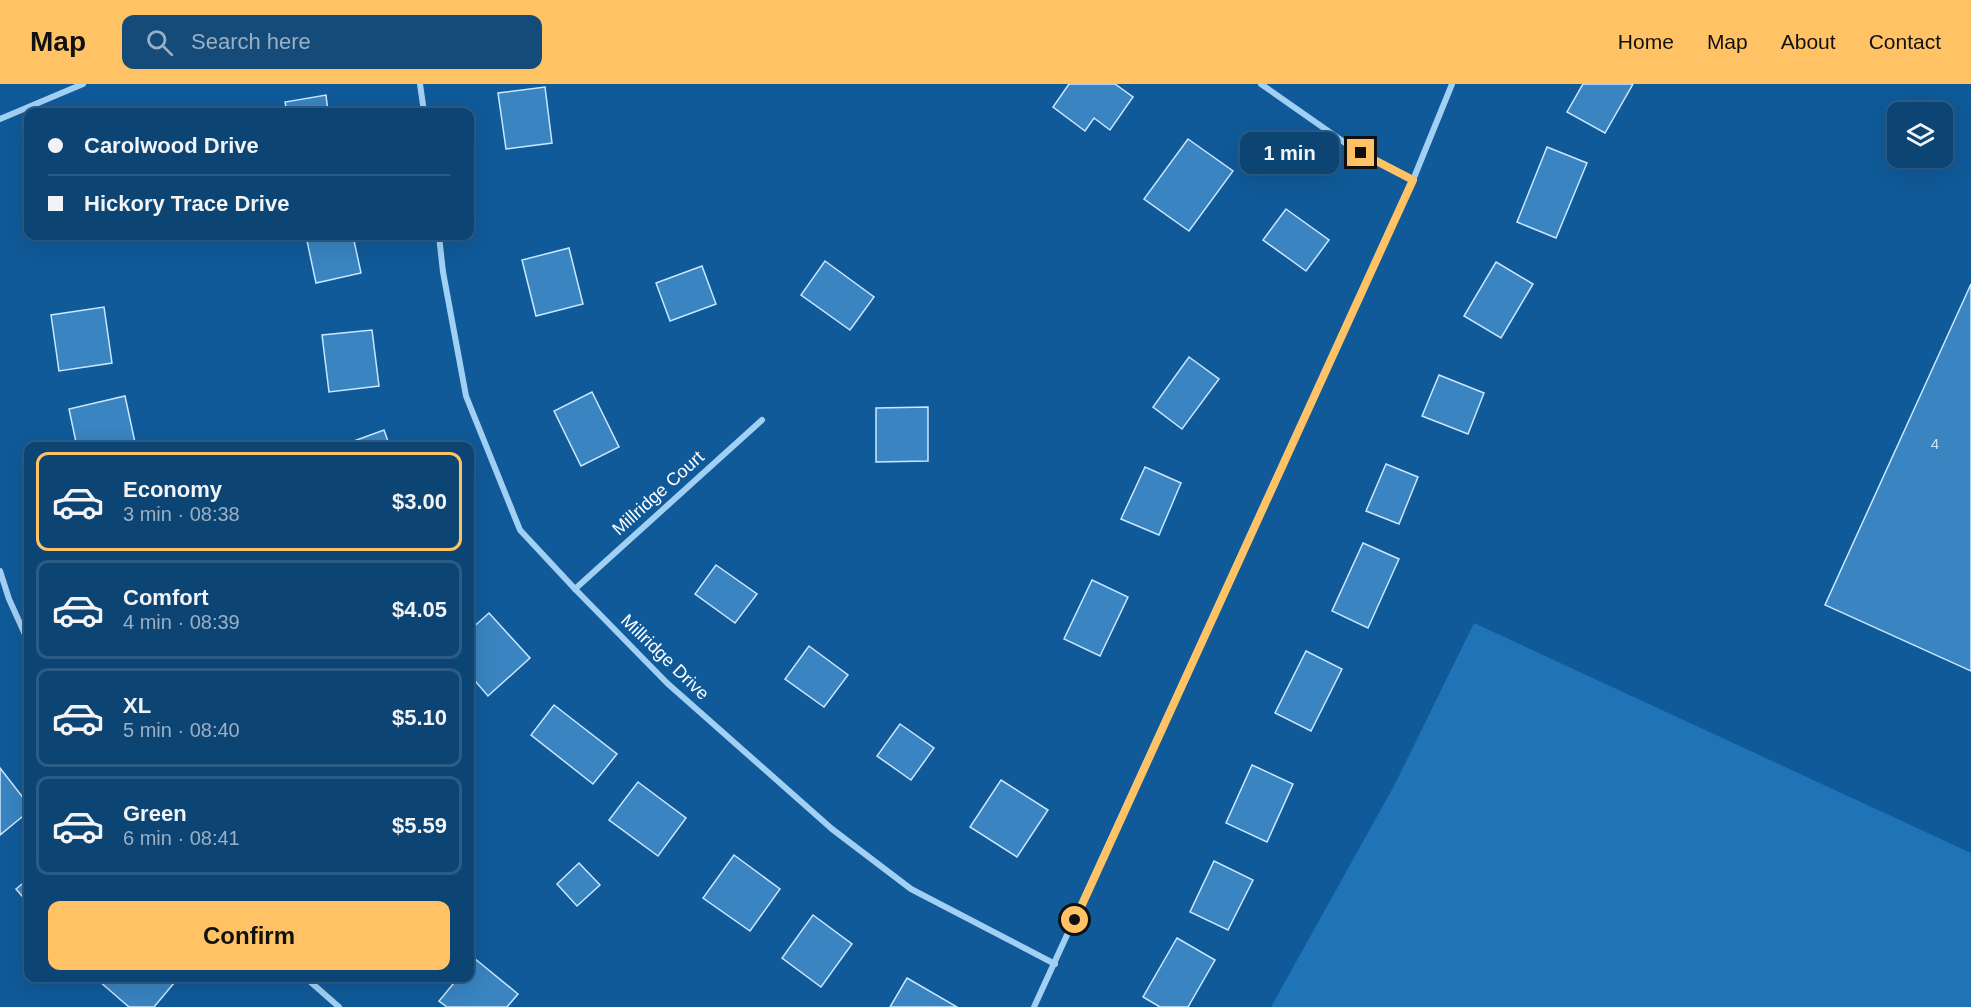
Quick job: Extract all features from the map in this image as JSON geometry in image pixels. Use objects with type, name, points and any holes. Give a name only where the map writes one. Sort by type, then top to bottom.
[{"type":"street","points":[[24,108],[83,84]]},
{"type":"street","points":[[420,84],[423,108]]},
{"type":"street","points":[[1261,84],[1361,153],[1413,180]]},
{"type":"street","points":[[1034,1007],[1413,180],[1452,84]]},
{"type":"street","points":[[0,118],[24,108]]},
{"type":"street","name":"Millridge Drive","points":[[439,240],[443,272],[466,396],[520,530],[667,683],[832,829],[911,888],[1055,964]]},
{"type":"street","name":"Millridge Court","points":[[575,589],[762,420]]},
{"type":"street","points":[[0,571],[9,600],[24,632]]},
{"type":"street","points":[[311,982],[339,1007]]},
{"type":"shaded area","points":[[1474,623],[1971,853],[1971,1007],[1271,1007],[1395,784]]},
{"type":"building","points":[[1069,84],[1115,84],[1133,97],[1110,130],[1094,118],[1085,131],[1053,107]]},
{"type":"building","points":[[1583,84],[1633,84],[1605,133],[1567,112]]},
{"type":"building","points":[[545,87],[552,143],[506,149],[498,93]]},
{"type":"building","points":[[326,95],[328,108],[286,108],[285,102]]},
{"type":"building","points":[[1188,139],[1233,171],[1189,231],[1144,199]]},
{"type":"building","points":[[1547,147],[1587,163],[1556,238],[1517,222]]},
{"type":"building","points":[[1286,209],[1329,240],[1306,271],[1263,240]]},
{"type":"building","points":[[307,240],[354,240],[361,273],[316,283]]},
{"type":"building","points":[[569,248],[583,304],[536,316],[522,260]]},
{"type":"building","points":[[825,261],[874,297],[850,330],[801,295]]},
{"type":"building","points":[[1496,262],[1533,284],[1501,338],[1464,316]]},
{"type":"building","points":[[702,266],[716,304],[670,321],[656,283]]},
{"type":"building","points":[[1971,284],[1971,671],[1825,605]]},
{"type":"building","points":[[104,307],[112,363],[59,371],[51,315]]},
{"type":"building","points":[[372,330],[379,386],[329,392],[322,335]]},
{"type":"building","points":[[1189,357],[1219,379],[1182,429],[1153,407]]},
{"type":"building","points":[[1439,375],[1484,393],[1468,434],[1422,416]]},
{"type":"building","points":[[592,392],[619,447],[581,466],[554,411]]},
{"type":"building","points":[[125,396],[135,442],[76,442],[69,409]]},
{"type":"building","points":[[928,407],[928,461],[876,462],[876,408]]},
{"type":"building","points":[[384,430],[388,442],[351,442]]},
{"type":"building","points":[[1386,464],[1418,477],[1399,524],[1366,511]]},
{"type":"building","points":[[1145,467],[1181,483],[1159,535],[1121,519]]},
{"type":"building","points":[[1363,543],[1399,559],[1368,628],[1332,611]]},
{"type":"building","points":[[716,565],[757,594],[735,623],[695,594]]},
{"type":"building","points":[[1092,580],[1128,597],[1100,656],[1064,639]]},
{"type":"building","points":[[489,613],[530,658],[488,696],[474,680],[474,626]]},
{"type":"building","points":[[809,646],[848,675],[824,707],[785,679]]},
{"type":"building","points":[[1306,651],[1342,669],[1311,731],[1275,713]]},
{"type":"building","points":[[554,705],[617,754],[593,784],[531,735]]},
{"type":"building","points":[[900,724],[934,748],[911,780],[877,756]]},
{"type":"building","points":[[1252,765],[1293,784],[1267,842],[1226,823]]},
{"type":"building","points":[[0,768],[24,799],[24,815],[0,835]]},
{"type":"building","points":[[1001,780],[1048,810],[1017,857],[970,827]]},
{"type":"building","points":[[638,782],[686,818],[658,856],[609,820]]},
{"type":"building","points":[[734,855],[780,889],[750,931],[703,898]]},
{"type":"building","points":[[1214,861],[1253,880],[1228,930],[1190,912]]},
{"type":"building","points":[[579,863],[600,885],[577,906],[557,884]]},
{"type":"building","points":[[24,882],[24,898],[16,889]]},
{"type":"building","points":[[813,915],[852,944],[821,987],[782,958]]},
{"type":"building","points":[[1177,938],[1215,960],[1188,1007],[1160,1007],[1143,997]]},
{"type":"building","points":[[474,958],[518,994],[507,1007],[447,1007],[439,1001],[455,982],[474,982]]},
{"type":"building","points":[[907,978],[957,1007],[890,1007]]},
{"type":"building","points":[[100,982],[174,983],[154,1007],[129,1007]]},
{"type":"route","points":[[1075,920],[1413,180],[1361,153]]}]
